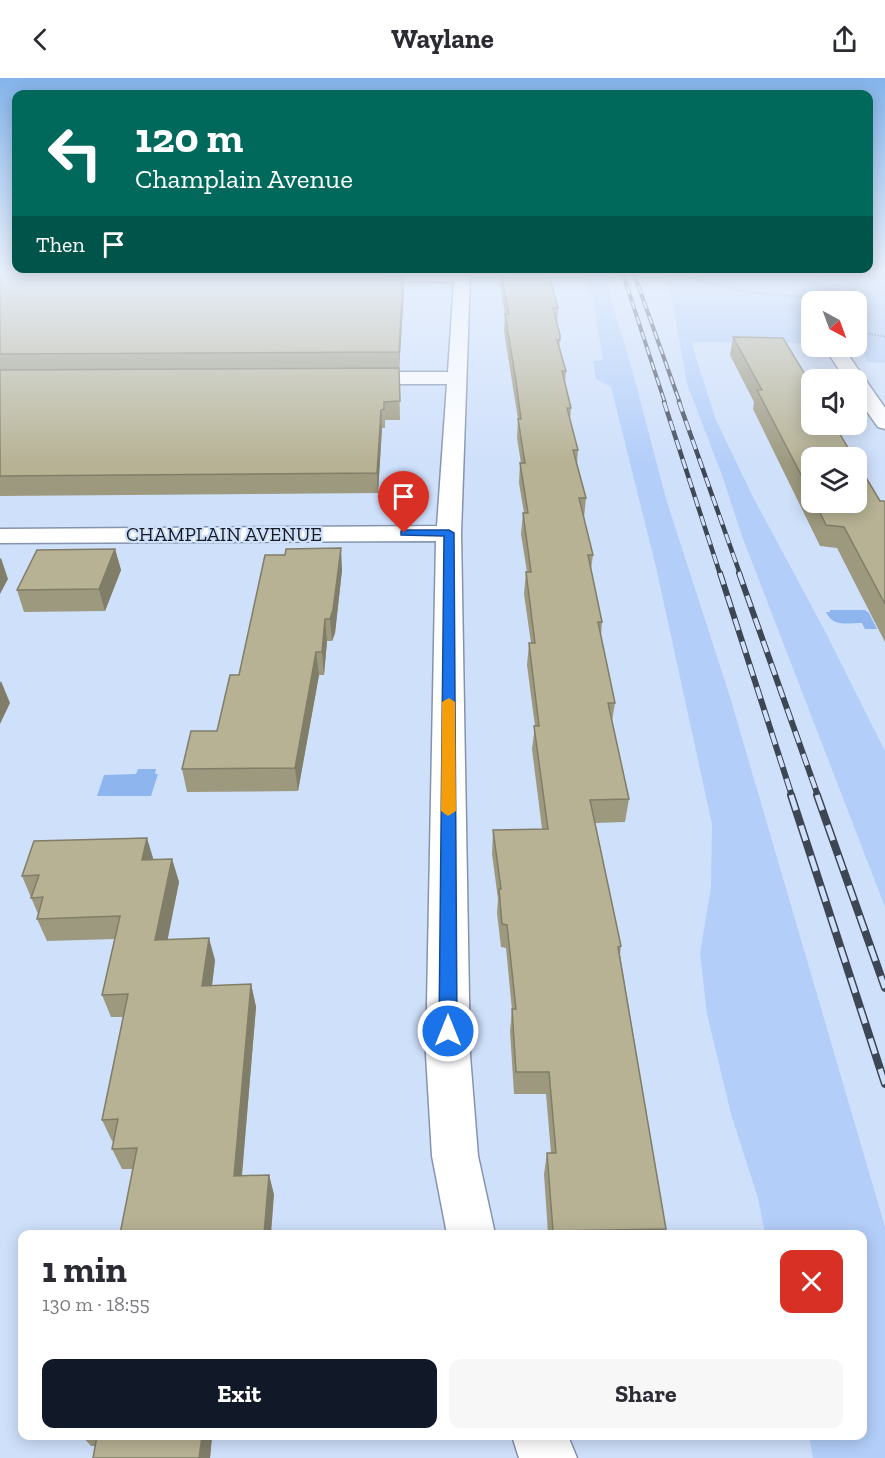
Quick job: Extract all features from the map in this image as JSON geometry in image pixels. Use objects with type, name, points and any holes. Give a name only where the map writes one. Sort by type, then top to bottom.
[{"type":"street","points":[[458,335],[449,533],[448,1055],[454,1156],[470,1230]]},
{"type":"street","points":[[841,357],[852,369]]},
{"type":"street","points":[[331,378],[455,378]]},
{"type":"street","points":[[867,391],[885,423]]},
{"type":"street","name":"CHAMPLAIN AVENUE","points":[[0,536],[449,533]]},
{"type":"street","points":[[541,1440],[548,1458]]},
{"type":"shaded area","points":[[599,335],[622,335],[666,499],[730,697],[885,1227],[885,1458],[813,1458],[810,1440],[867,1440],[867,1230],[764,1230],[758,1198],[731,1114],[707,1014],[700,953],[711,887],[712,824],[656,567],[611,387],[596,379],[593,361],[603,360]]},
{"type":"shaded area","points":[[678,335],[801,335],[801,343],[691,342],[716,420],[753,497],[826,633],[885,751],[885,907],[742,536],[722,475],[687,384]]},
{"type":"shaded area","points":[[867,335],[885,335],[885,363],[868,362],[865,357],[867,357]]},
{"type":"shaded area","points":[[865,610],[877,629],[865,629],[862,623],[836,622],[826,612]]},
{"type":"shaded area","points":[[138,769],[156,769],[155,774],[158,774],[151,796],[97,796],[104,775],[136,774]]},
{"type":"building","points":[[0,335],[400,335],[399,352],[0,354]]},
{"type":"building","points":[[509,335],[560,335],[560,340],[557,340],[566,371],[562,371],[571,408],[567,408],[578,450],[573,450],[586,498],[579,498],[593,555],[588,555],[602,622],[598,622],[615,703],[608,703],[629,799],[590,800],[621,946],[618,947],[666,1229],[553,1230],[547,1153],[556,1153],[549,1072],[516,1072],[512,1009],[516,1009],[507,925],[502,924],[499,889],[501,889],[493,830],[548,829],[534,726],[539,726],[529,643],[535,643],[526,572],[531,572],[523,513],[528,513],[520,463],[525,463],[518,419],[521,419]]},
{"type":"building","points":[[733,337],[783,338],[802,369],[801,435],[840,435],[848,447],[801,447],[801,475],[757,390],[762,390]]},
{"type":"building","points":[[399,368],[400,401],[384,402],[384,409],[381,410],[377,473],[0,476],[0,370]]},
{"type":"building","points":[[867,479],[880,501],[885,503],[885,604],[844,527],[826,525],[820,513],[867,513]]},
{"type":"building","points":[[341,548],[333,610],[330,619],[325,619],[322,652],[316,652],[295,768],[182,769],[191,731],[217,731],[230,675],[239,675],[265,555],[285,555],[286,549]]},
{"type":"building","points":[[115,549],[99,589],[17,590],[37,550]]},
{"type":"building","points":[[147,838],[142,860],[172,859],[155,940],[209,938],[202,986],[251,984],[234,1176],[269,1175],[264,1230],[121,1230],[137,1148],[112,1149],[118,1119],[102,1120],[128,994],[102,995],[120,916],[37,919],[43,897],[31,898],[39,875],[22,876],[34,841]]},
{"type":"building","points":[[96,1440],[201,1440],[199,1458],[93,1458]]},
{"type":"railway","points":[[643,335],[665,403]]},
{"type":"railway","points":[[656,335],[680,403]]},
{"type":"railway","points":[[664,402],[720,574]]},
{"type":"railway","points":[[679,402],[740,574]]},
{"type":"railway","points":[[720,573],[792,796]]},
{"type":"railway","points":[[739,573],[818,796]]},
{"type":"railway","points":[[791,795],[885,1084]]},
{"type":"railway","points":[[817,795],[885,988]]},
{"type":"slow traffic","points":[[448,811],[449,702]]},
{"type":"route","points":[[404,533],[449,533],[448,1031]]}]
